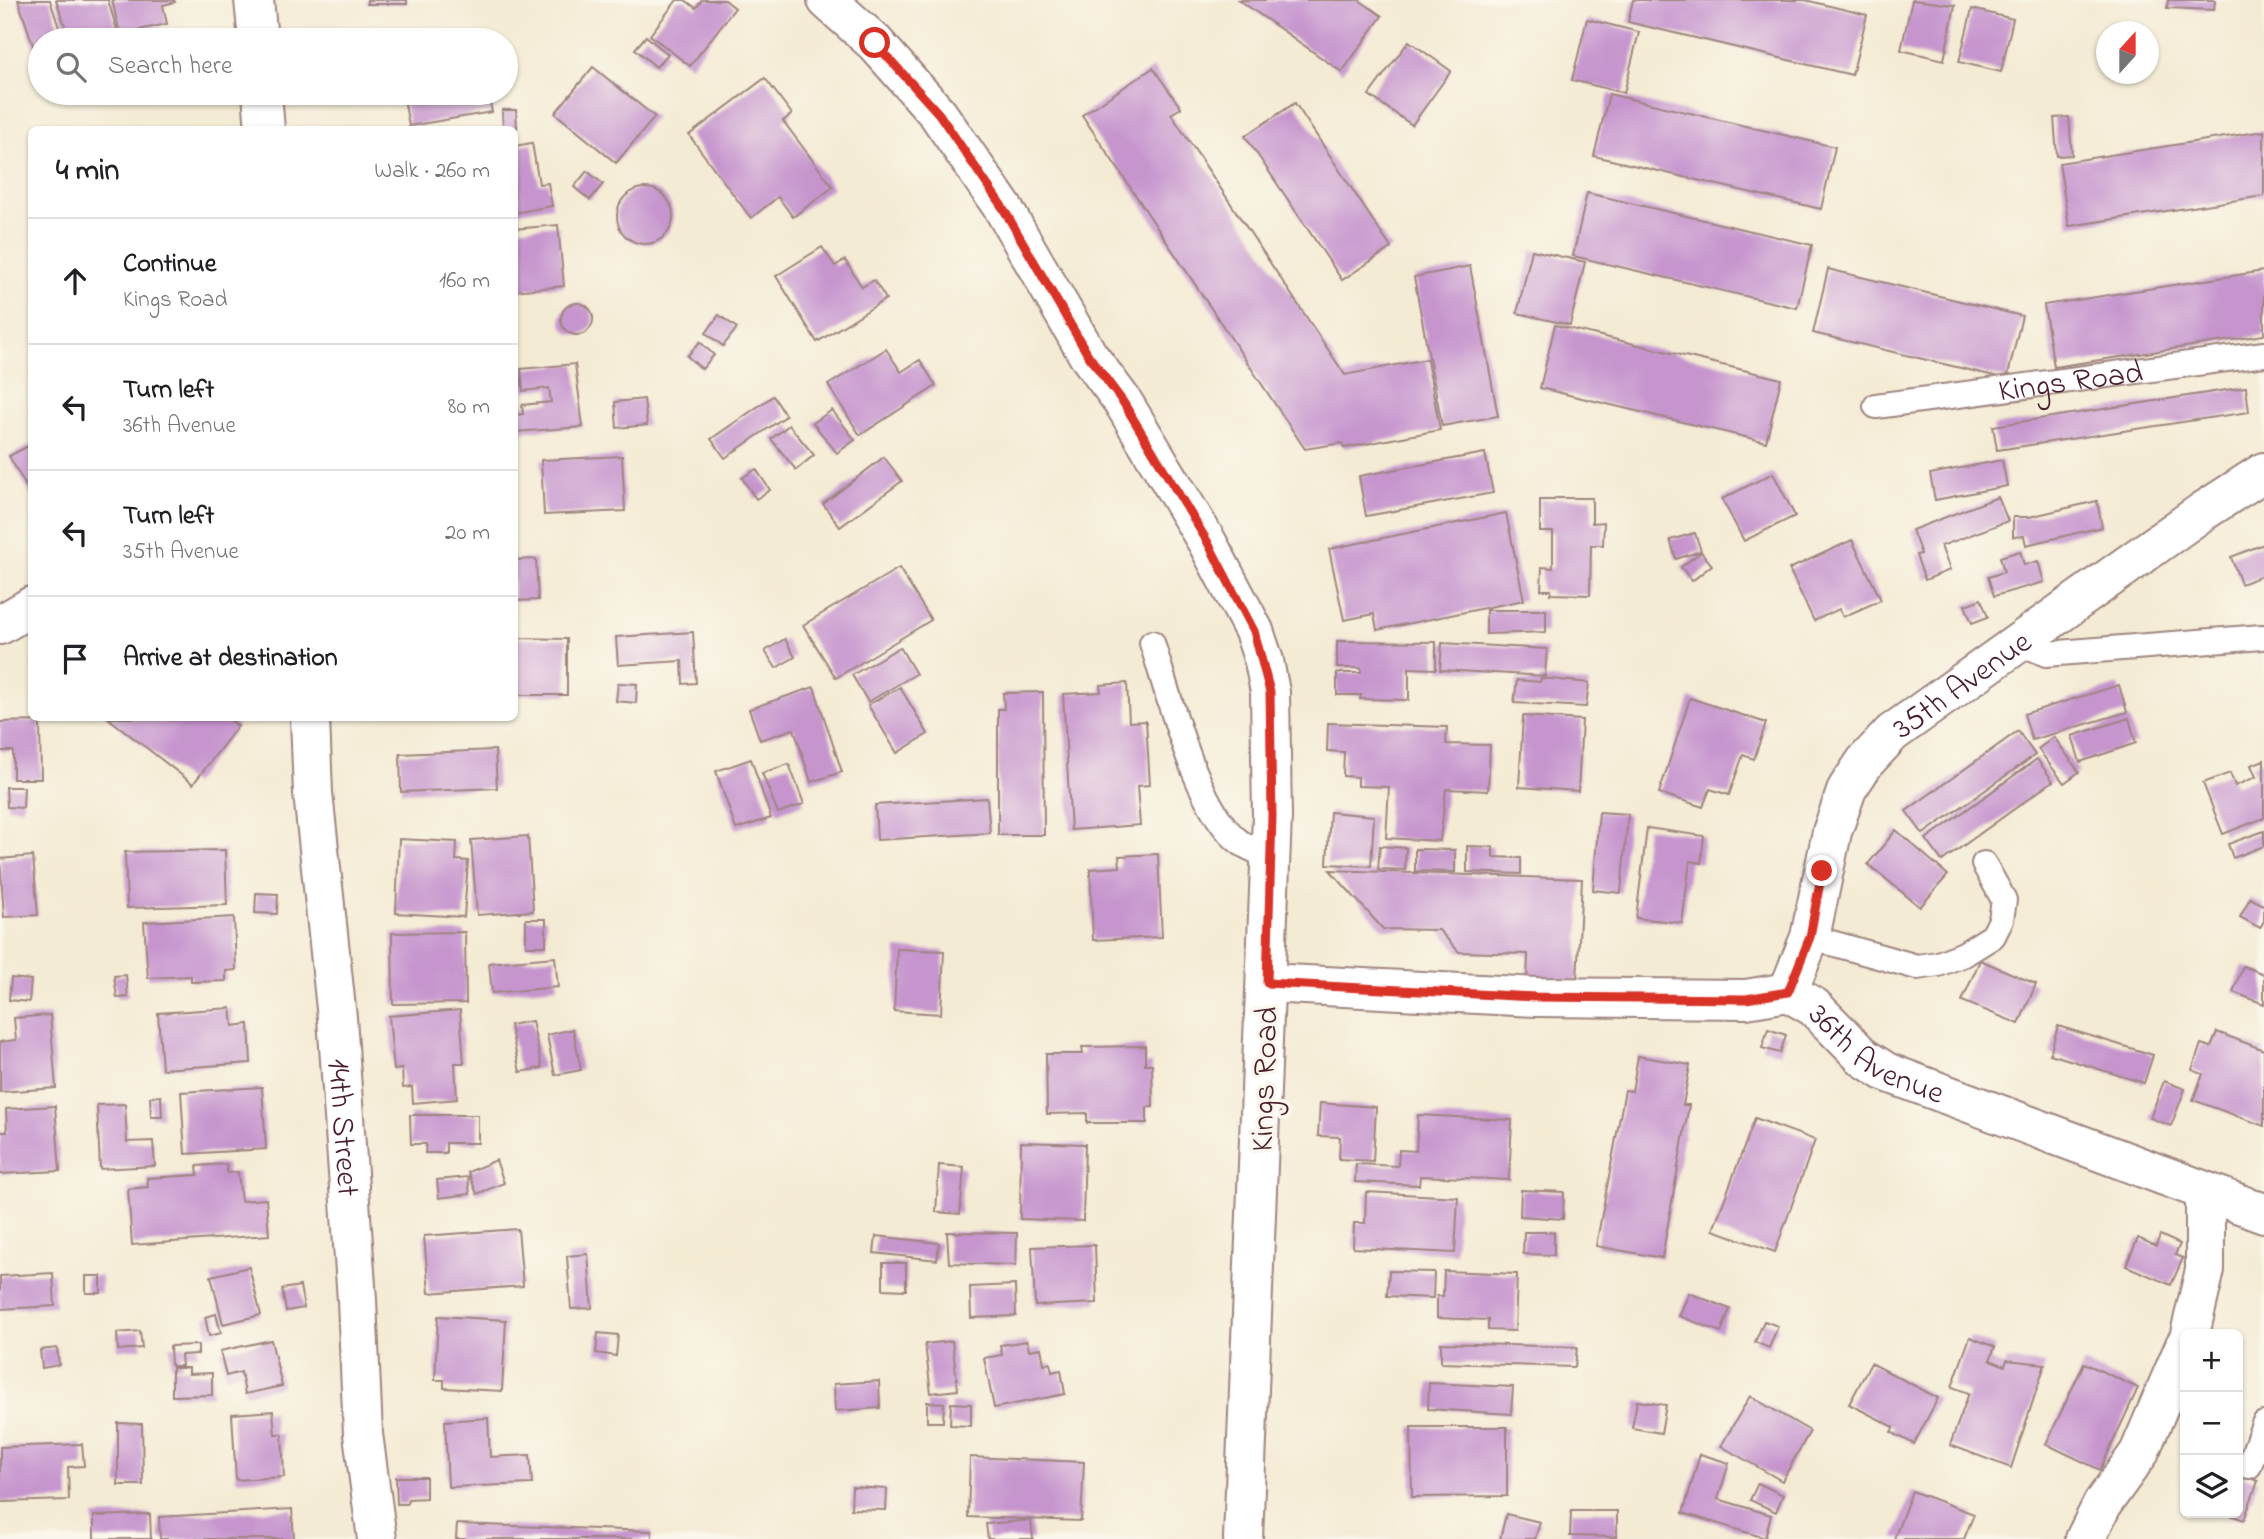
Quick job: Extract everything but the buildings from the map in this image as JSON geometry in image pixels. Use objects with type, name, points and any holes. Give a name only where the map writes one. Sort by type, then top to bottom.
[{"type":"street","points":[[254,0],[257,28]]},
{"type":"street","name":"Kings Road","points":[[828,0],[875,43],[939,114],[1003,208],[1088,355],[1123,402],[1207,541],[1248,619],[1261,651],[1270,692],[1270,857],[1243,1539]]},
{"type":"street","points":[[263,105],[265,126]]},
{"type":"street","name":"35th Avenue","points":[[1788,992],[1810,937],[1832,832],[1847,789],[1865,762],[1892,733],[2202,512],[2264,472]]},
{"type":"street","points":[[0,625],[28,608]]},
{"type":"street","name":"14th Street","points":[[310,721],[313,793],[338,1031],[357,1300],[363,1434],[377,1539]]},
{"type":"street","name":"36th Avenue","points":[[1267,983],[1536,997],[1746,999],[1788,992],[1814,1007],[1864,1058],[1886,1072],[2264,1213]]},
{"type":"street","points":[[2191,1329],[2205,1270],[2205,1192]]},
{"type":"street","points":[[2085,1539],[2103,1503],[2139,1453],[2180,1357]]},
{"type":"lane","name":"Kings Road","points":[[1877,407],[2264,354]]},
{"type":"lane","points":[[2021,643],[2046,654],[2262,637]]},
{"type":"lane","points":[[1152,643],[1188,755],[1216,813],[1240,843],[1270,857]]},
{"type":"lane","points":[[1810,937],[1917,967],[1938,964],[1964,954],[1993,936],[2001,920],[2004,900],[1984,864]]},
{"type":"lane","points":[[2249,1466],[2264,1423]]},
{"type":"route","points":[[875,43],[939,114],[1003,208],[1088,355],[1123,402],[1207,541],[1254,631],[1270,692],[1272,816],[1267,983],[1536,997],[1746,999],[1788,992],[1810,937],[1822,871]]}]
